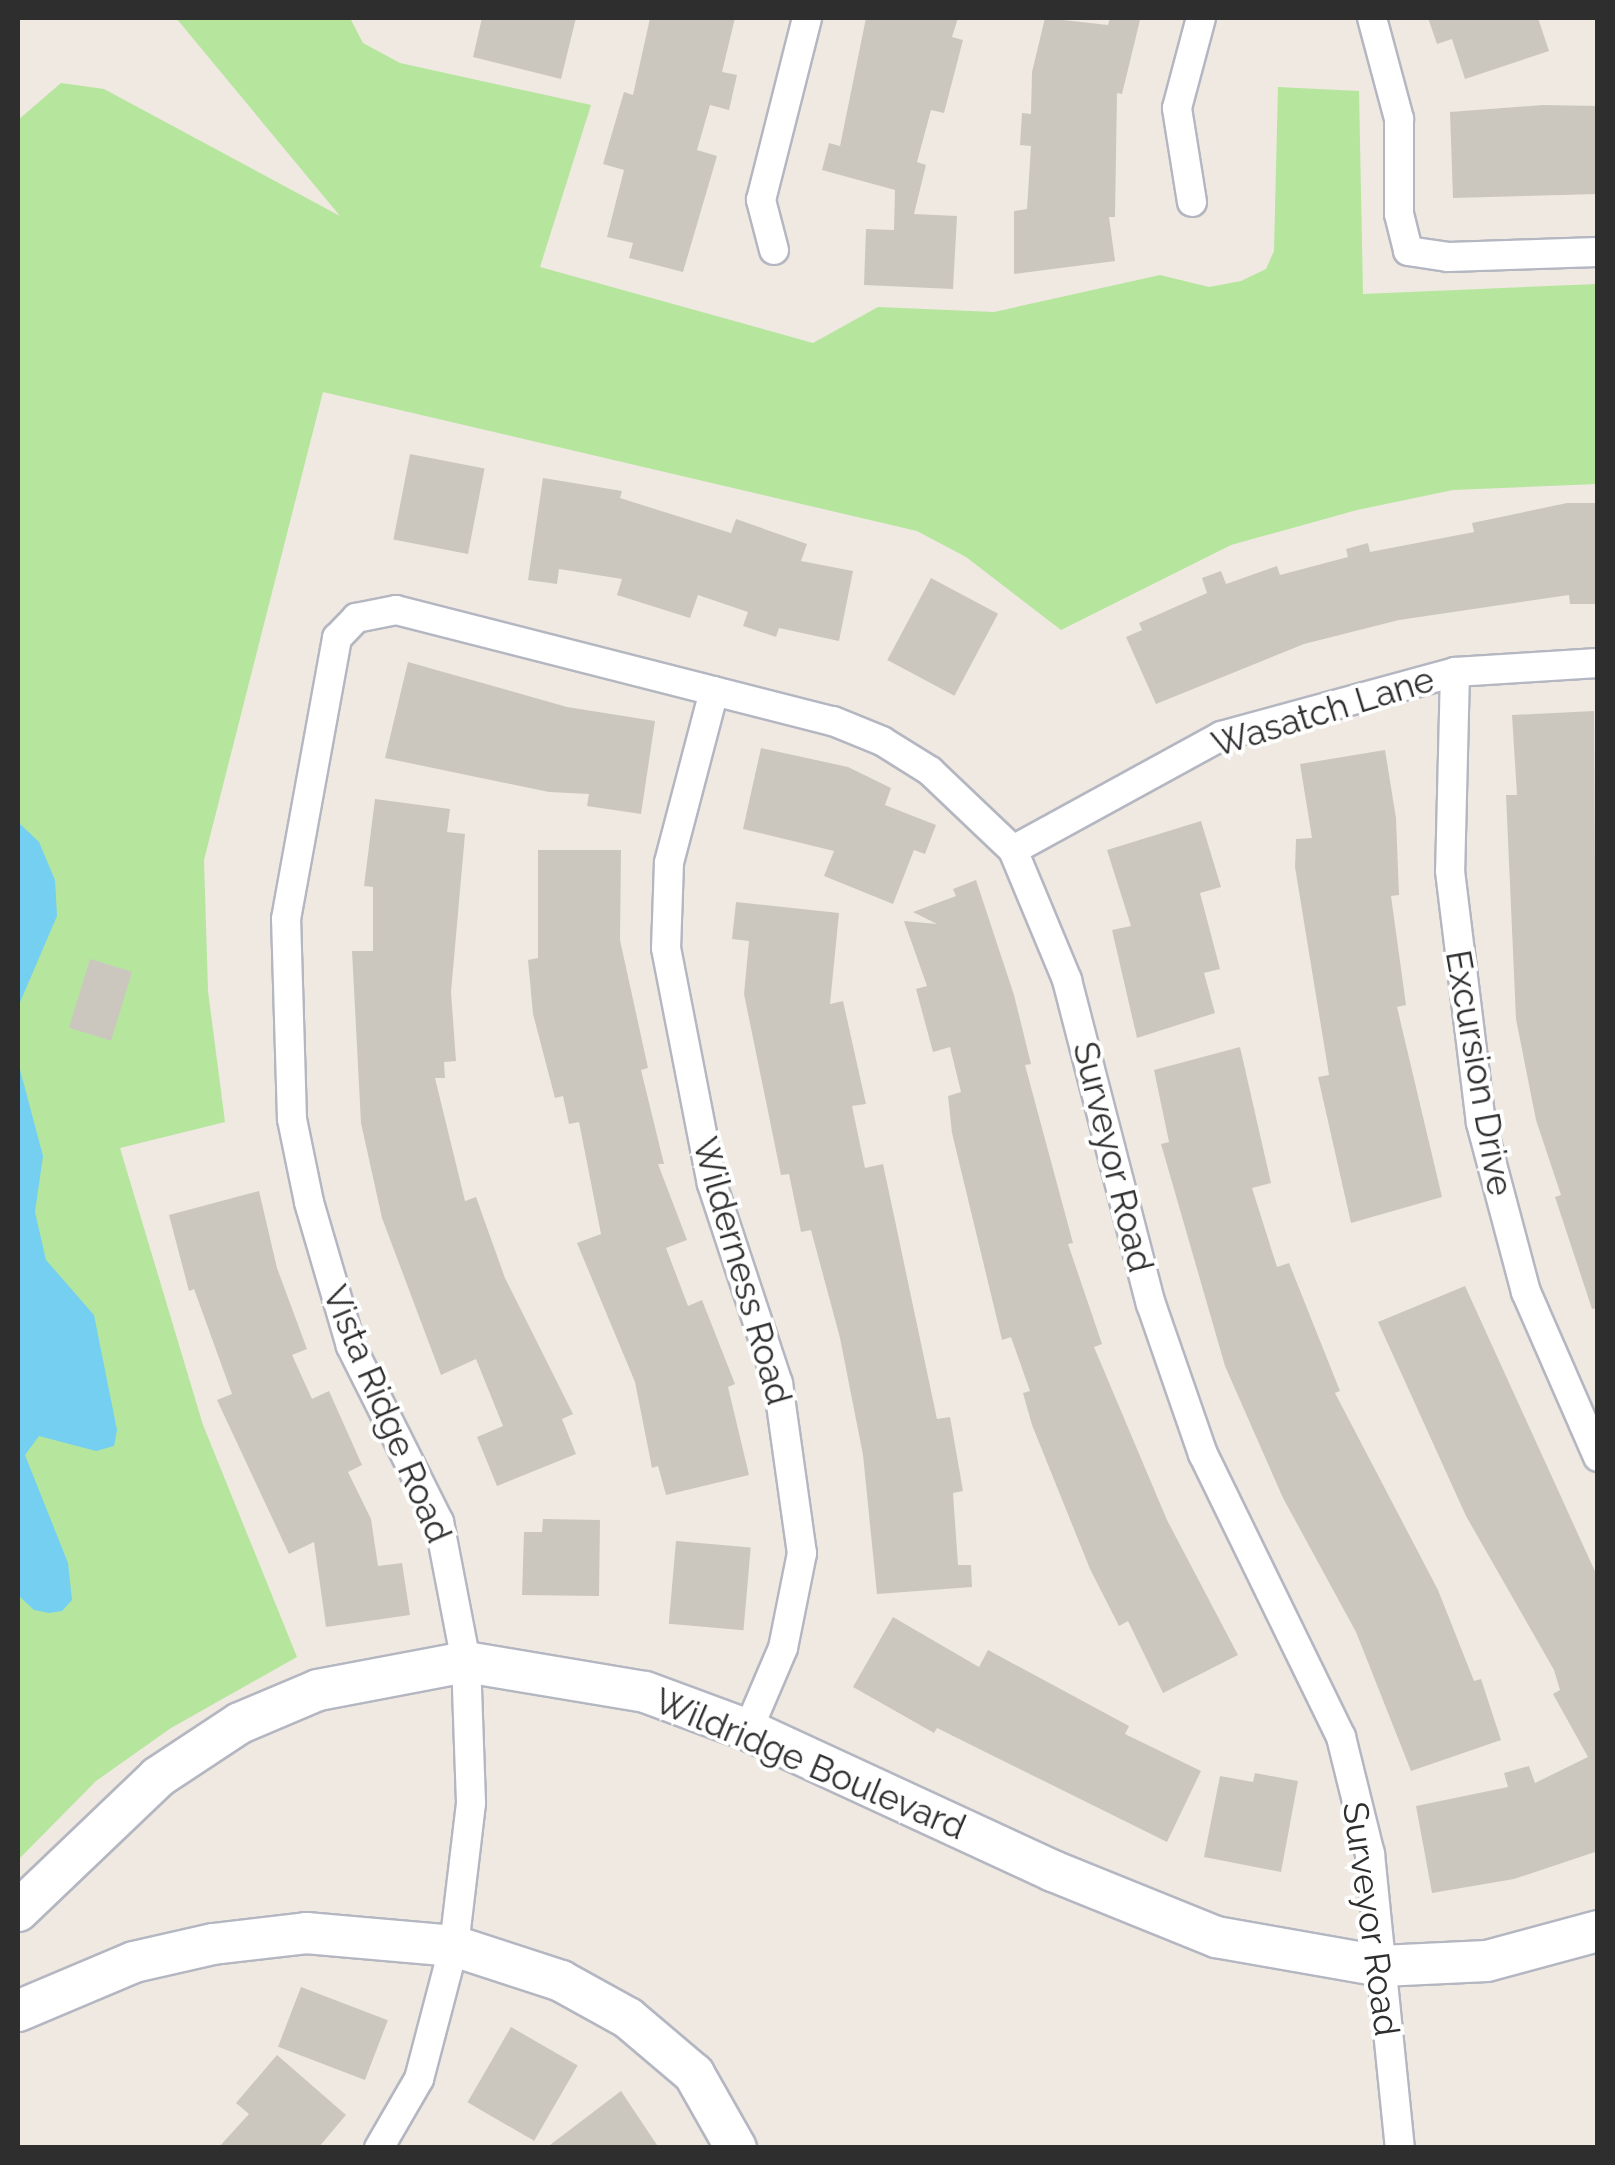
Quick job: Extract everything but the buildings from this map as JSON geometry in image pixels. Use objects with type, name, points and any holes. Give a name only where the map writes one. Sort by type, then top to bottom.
[{"type":"street","points":[[774,250],[760,200],[807,18]]},
{"type":"street","points":[[1192,202],[1177,108],[1201,18]]},
{"type":"street","points":[[1372,18],[1400,119],[1399,214],[1408,251],[1448,257],[1598,252]]},
{"type":"street","name":"Surveyor Road","points":[[356,618],[396,610],[714,691],[882,741],[930,771],[1014,850],[1067,980],[1151,1304],[1203,1454],[1340,1737],[1370,1854],[1400,2148]]},
{"type":"street","name":"Vista Ridge Road","points":[[356,618],[337,638],[329,672],[286,919],[292,1119],[308,1202],[351,1346],[440,1522],[466,1662],[471,1804],[454,1946],[418,2079],[379,2148]]},
{"type":"street","name":"Wasatch Lane","points":[[1014,850],[1221,736],[1455,672],[1598,663]]},
{"type":"street","name":"Excursion Drive","points":[[1455,672],[1450,871],[1478,1107],[1526,1292],[1598,1457]]},
{"type":"street","name":"Wilderness Road","points":[[714,691],[668,863],[666,948],[712,1184],[778,1383],[802,1553],[783,1648],[748,1730]]},
{"type":"street","name":"Wildridge Boulevard","points":[[18,1911],[158,1777],[240,1723],[318,1690],[466,1662],[645,1692],[748,1730],[1053,1871],[1216,1937],[1381,1966],[1487,1960],[1598,1930]]},
{"type":"street","points":[[18,2011],[134,1962],[213,1944],[306,1933],[454,1946],[560,1981],[628,2018],[694,2074],[736,2148]]},
{"type":"green space","points":[[176,18],[350,18],[363,43],[400,63],[591,105],[540,267],[813,343],[878,307],[994,312],[1160,275],[1209,287],[1241,281],[1266,269],[1274,251],[1278,87],[1359,91],[1363,294],[1597,284],[1597,484],[1453,490],[1357,510],[1231,545],[1061,630],[966,557],[917,531],[323,392],[204,860],[208,991],[225,1122],[120,1148],[203,1425],[297,1657],[171,1728],[96,1781],[18,1860],[18,120],[61,83],[104,89],[340,216]]},
{"type":"water","points":[[18,822],[39,842],[55,880],[57,916],[18,1007]]},
{"type":"water","points":[[18,1062],[43,1156],[35,1212],[46,1260],[94,1315],[117,1430],[114,1446],[96,1451],[39,1436],[25,1455],[68,1563],[72,1600],[62,1611],[49,1613],[34,1610],[18,1595]]}]
